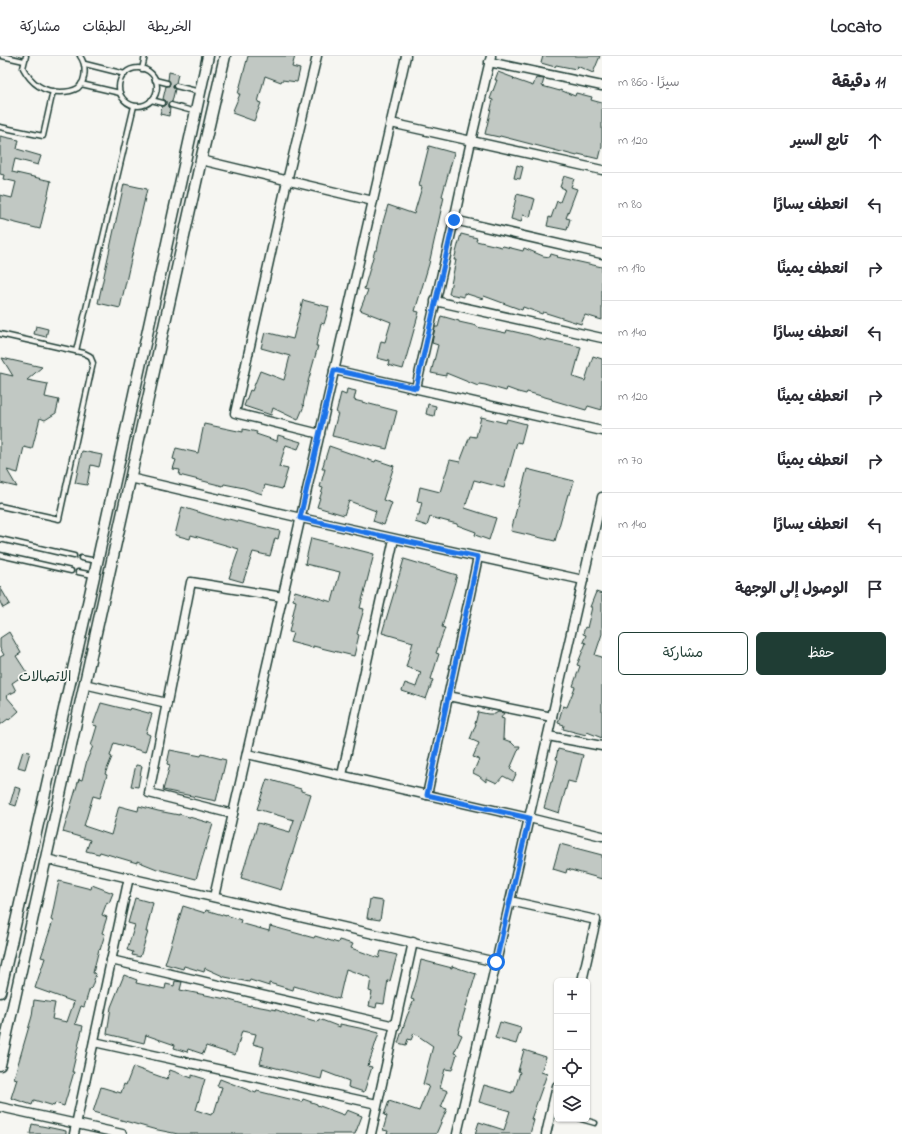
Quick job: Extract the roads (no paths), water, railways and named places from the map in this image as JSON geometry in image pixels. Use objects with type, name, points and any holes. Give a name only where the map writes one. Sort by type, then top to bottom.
[{"type":"street","points":[[0,992],[95,576],[208,56]]},
{"type":"street","points":[[0,1065],[225,56]]},
{"type":"street","points":[[317,56],[287,180],[235,414],[320,434]]},
{"type":"street","points":[[214,897],[406,56]]},
{"type":"street","points":[[416,388],[454,220],[470,141],[490,59],[602,86]]},
{"type":"street","points":[[391,123],[602,170]]},
{"type":"street","points":[[201,160],[373,200]]},
{"type":"street","points":[[454,220],[602,254]]},
{"type":"street","points":[[435,301],[602,338]]},
{"type":"street","points":[[334,370],[602,431]]},
{"type":"street","points":[[130,478],[300,518],[583,580]]},
{"type":"street","points":[[457,1134],[583,580],[601,509],[602,497]]},
{"type":"street","points":[[342,775],[394,539]]},
{"type":"street","points":[[427,795],[478,557]]},
{"type":"street","points":[[233,814],[149,793],[191,582],[283,597]]},
{"type":"street","points":[[84,684],[167,703]]},
{"type":"street","points":[[448,696],[552,717]]},
{"type":"street","points":[[548,736],[602,746]]},
{"type":"street","points":[[247,754],[602,836]]},
{"type":"street","points":[[46,859],[496,962]]},
{"type":"street","points":[[74,1134],[129,877]]},
{"type":"street","points":[[510,901],[596,920],[583,978]]},
{"type":"street","points":[[371,1134],[413,942]]},
{"type":"street","points":[[111,960],[394,1026]]},
{"type":"street","points":[[94,1042],[377,1104]]},
{"type":"street","points":[[0,1107],[122,1134]]},
{"type":"street","points":[[546,1134],[554,1112]]},
{"type":"lane","points":[[2,56],[24,61]]},
{"type":"lane","points":[[26,56],[23,68],[30,79],[42,89],[66,92],[78,87],[81,84],[84,76],[85,64],[80,56]]},
{"type":"lane","points":[[142,69],[145,56]]},
{"type":"lane","points":[[85,64],[125,74]]},
{"type":"lane","points":[[155,80],[156,92],[151,100],[141,106],[134,106],[126,102],[120,93],[119,83],[125,74],[134,69],[142,69],[149,73],[155,80],[167,83]]},
{"type":"lane","points":[[81,84],[120,93]]},
{"type":"lane","points":[[176,86],[200,92]]},
{"type":"lane","points":[[0,127],[43,136],[53,91]]},
{"type":"lane","points":[[151,100],[163,103]]},
{"type":"lane","points":[[171,105],[196,112]]},
{"type":"lane","points":[[76,351],[134,106]]},
{"type":"lane","points":[[0,334],[84,353],[90,356],[93,363],[59,520],[0,506]]},
{"type":"lane","points":[[0,539],[74,556]]},
{"type":"lane","points":[[0,555],[71,570]]},
{"type":"lane","points":[[81,558],[98,561]]},
{"type":"lane","points":[[78,572],[95,576]]},
{"type":"lane","points":[[590,1122],[595,1123]]},
{"type":"district","name":"الاتصالات","points":[[45,676]]}]
